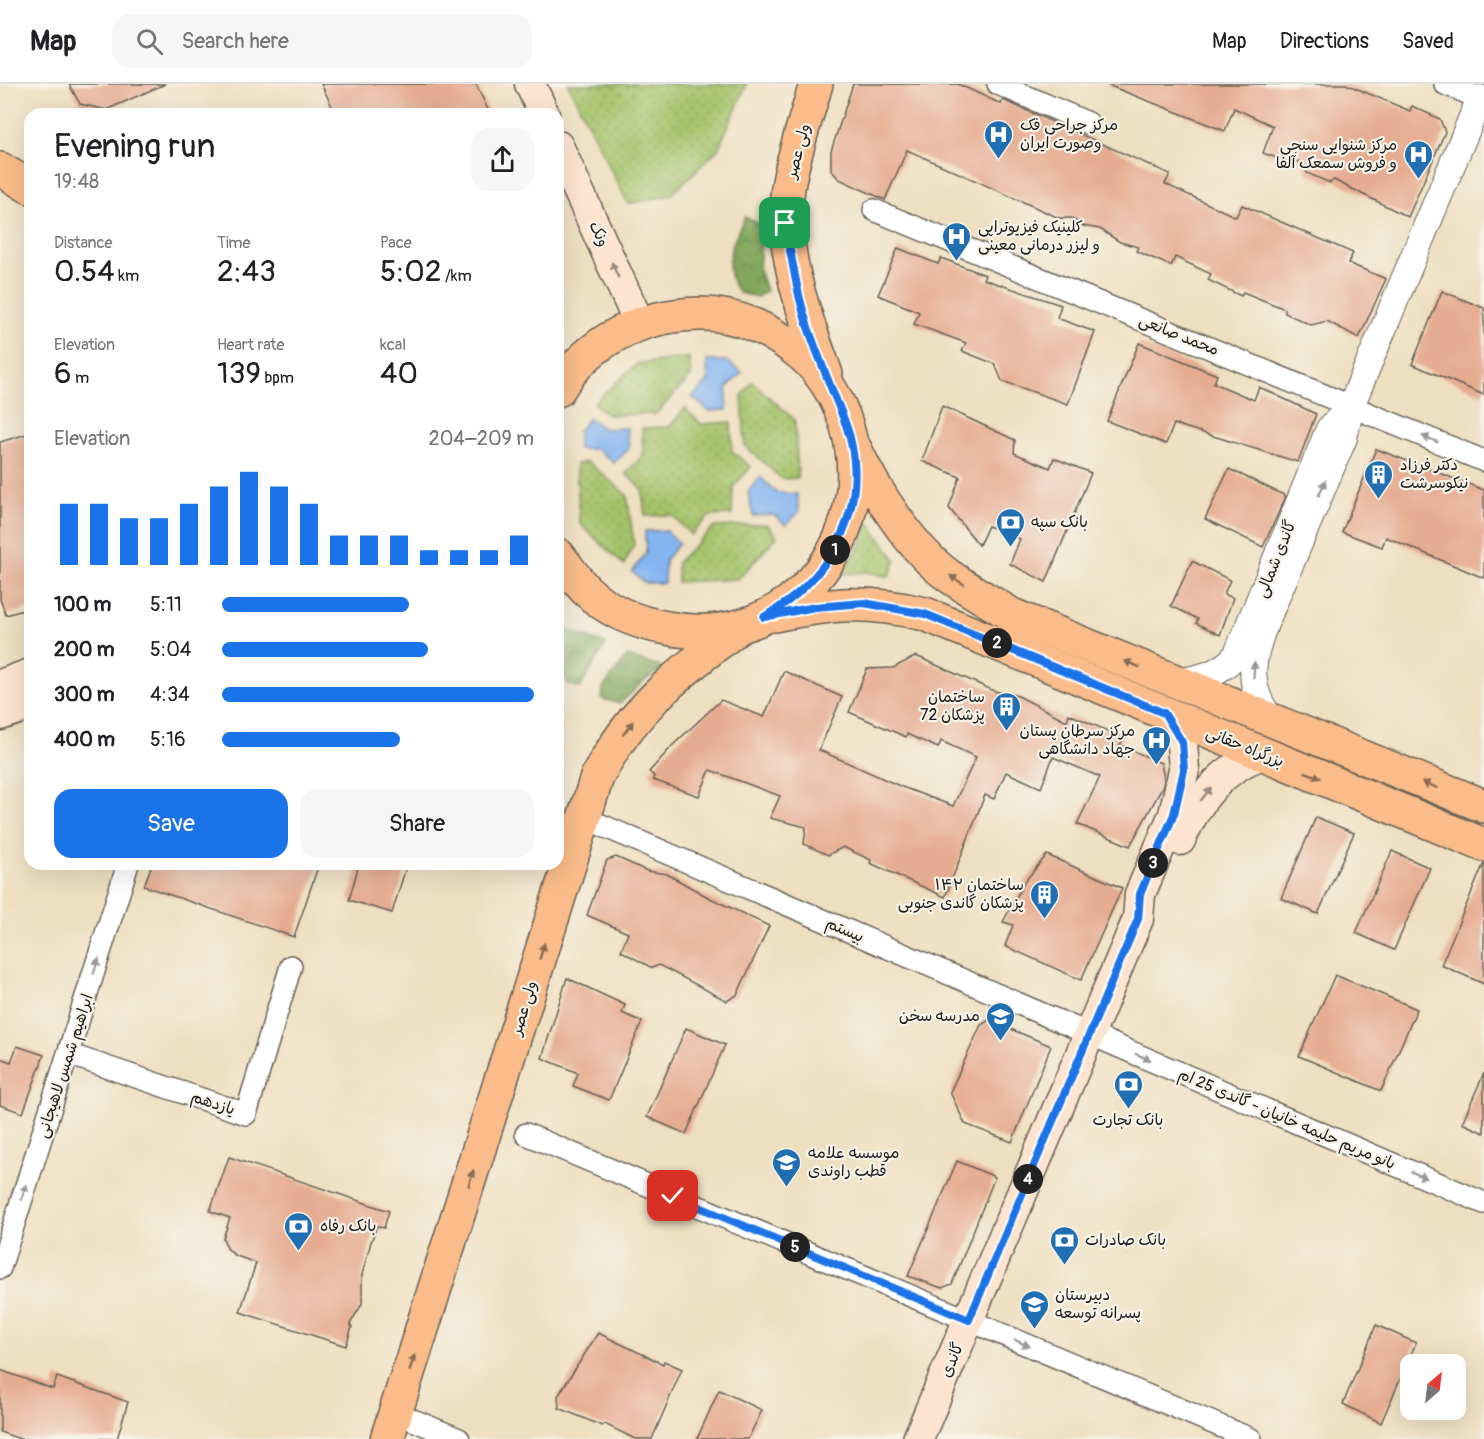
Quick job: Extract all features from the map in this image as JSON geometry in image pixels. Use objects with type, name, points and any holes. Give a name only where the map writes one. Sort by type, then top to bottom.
[{"type":"main road","points":[[530,84],[541,108]]},
{"type":"main road","name":"ولی عصر","points":[[816,84],[788,182],[785,223],[802,307],[833,393]]},
{"type":"main road","name":"ونک","points":[[564,159],[639,323]]},
{"type":"main road","points":[[0,169],[24,184]]},
{"type":"main road","points":[[0,187],[24,196]]},
{"type":"main road","points":[[564,379],[602,342],[639,323],[676,314],[703,314],[748,322],[796,351],[820,374],[833,393],[844,417],[851,442]]},
{"type":"main road","name":"ولی عصر","points":[[392,1426],[597,777],[611,750],[649,701],[752,622],[787,604],[807,587],[837,547],[852,504],[854,482],[851,442]]},
{"type":"main road","name":"بزرگراه حقانی","points":[[851,442],[888,505],[916,544],[947,575],[1012,615],[1484,806]]},
{"type":"main road","name":"بزرگراه حقانی","points":[[564,563],[585,590],[621,614],[642,624],[686,632],[752,622],[815,607],[864,603],[925,614],[1484,845]]},
{"type":"main road","points":[[0,685],[24,676]]},
{"type":"main road","points":[[0,716],[24,707]]},
{"type":"main road","name":"گاندی","points":[[918,1439],[1138,919],[1140,894],[1174,814],[1184,770],[1182,742],[1164,713]]},
{"type":"main road","points":[[1138,919],[1153,898],[1200,801],[1231,768],[1262,754]]},
{"type":"street","points":[[998,84],[1088,123]]},
{"type":"street","points":[[1446,84],[1482,99]]},
{"type":"street","name":"گاندی شمالی","points":[[1274,722],[1261,707],[1255,690],[1256,652],[1344,438],[1351,406],[1482,99]]},
{"type":"street","name":"محمد صانعی","points":[[874,210],[1484,461]]},
{"type":"street","name":"گاندی شمالی","points":[[1176,682],[1210,674],[1225,667],[1237,654],[1329,429],[1351,406]]},
{"type":"street","name":"بیستم","points":[[601,825],[1089,1034]]},
{"type":"street","name":"ابراهیم شمس لاهیجانی","points":[[0,1268],[126,870]]},
{"type":"street","name":"یازدهم","points":[[68,1054],[246,1114],[291,966]]},
{"type":"street","name":"بانو مریم حلیمه خانیان - گاندی 25 ام","points":[[1089,1034],[1484,1203]]},
{"type":"street","points":[[526,1134],[1251,1439]]},
{"type":"street","points":[[392,1426],[459,1439]]},
{"type":"green space","points":[[568,84],[747,84],[718,149],[671,195],[628,204]]},
{"type":"green space","points":[[745,217],[762,225],[759,270],[766,291],[757,297],[739,293],[730,274],[732,245]]},
{"type":"green space","points":[[689,357],[691,376],[656,414],[607,415],[594,403],[637,364]]},
{"type":"green space","points":[[752,382],[795,420],[798,478],[782,479],[745,446],[742,396]]},
{"type":"green space","points":[[685,408],[701,424],[731,422],[732,451],[751,467],[733,487],[732,515],[709,516],[691,535],[672,515],[645,516],[642,489],[626,474],[643,455],[642,428],[669,427]]},
{"type":"green space","points":[[588,462],[627,495],[634,544],[624,565],[580,524],[576,464]]},
{"type":"green space","points":[[866,519],[896,560],[889,577],[868,572],[840,574],[859,548]]},
{"type":"green space","points":[[767,524],[777,537],[738,579],[677,582],[677,562],[714,527]]},
{"type":"green space","points":[[564,629],[606,644],[580,688],[568,684],[564,675]]},
{"type":"green space","points":[[627,656],[664,668],[644,681],[620,704],[602,699],[603,688]]},
{"type":"water","points":[[707,361],[726,361],[742,372],[727,388],[727,410],[709,411],[692,397],[708,382]]},
{"type":"water","points":[[589,418],[604,429],[627,428],[629,449],[614,463],[597,449],[578,449],[578,431]]},
{"type":"water","points":[[760,477],[777,493],[797,494],[799,512],[786,525],[774,515],[753,516],[748,492]]},
{"type":"water","points":[[645,531],[666,531],[679,543],[665,560],[664,583],[645,583],[632,572],[646,553]]},
{"type":"building","points":[[69,84],[165,84],[111,108],[80,104]]},
{"type":"building","points":[[321,84],[476,84],[487,108],[333,108]]},
{"type":"building","points":[[853,84],[958,84],[1001,104],[1003,100],[1170,174],[1165,184],[1236,217],[1242,205],[1353,253],[1348,263],[1386,279],[1359,338],[1327,321],[1311,325],[1285,313],[1285,309],[1243,292],[1241,296],[1208,280],[1211,274],[1175,257],[1171,266],[1136,251],[1138,247],[1120,242],[1100,229],[1083,226],[1072,218],[1059,218],[907,150],[885,200],[839,179],[831,170],[831,151]]},
{"type":"building","points":[[1105,84],[1346,84],[1410,111],[1412,106],[1440,119],[1445,132],[1408,217],[1334,180],[1330,183],[1307,173],[1303,162],[1285,161],[1263,153],[1273,126],[1234,108],[1225,131]]},
{"type":"building","points":[[898,248],[938,264],[941,258],[985,275],[983,279],[1061,305],[1057,318],[1095,332],[1068,404],[1002,381],[995,364],[962,351],[966,343],[914,324],[919,312],[878,295]]},
{"type":"building","points":[[1442,291],[1484,308],[1484,395],[1412,364]]},
{"type":"building","points":[[1139,343],[1217,375],[1214,383],[1254,400],[1259,387],[1316,414],[1298,462],[1174,424],[1166,444],[1107,421]]},
{"type":"building","points":[[942,406],[1015,440],[1014,453],[1050,468],[1054,458],[1091,473],[1046,582],[1010,564],[1020,539],[988,526],[979,545],[949,508],[960,477],[922,461]]},
{"type":"building","points":[[24,435],[24,610],[6,615],[0,599],[0,442]]},
{"type":"building","points":[[1376,449],[1484,490],[1484,578],[1386,537],[1382,547],[1342,532]]},
{"type":"building","points":[[1229,469],[1286,496],[1263,547],[1205,519]]},
{"type":"building","points":[[1192,561],[1230,580],[1224,594],[1233,598],[1220,635],[1196,623],[1198,619],[1171,606]]},
{"type":"building","points":[[916,656],[994,691],[1018,696],[1067,721],[1069,714],[1124,738],[1120,745],[1161,763],[1163,786],[1130,846],[1077,824],[1100,777],[1053,757],[1041,788],[1006,772],[994,799],[985,795],[945,897],[870,863],[871,860],[843,847],[828,855],[804,844],[806,827],[770,818],[780,796],[710,770],[699,796],[653,780],[654,776],[649,772],[673,745],[721,700],[764,717],[784,671],[842,697],[819,750],[902,787],[953,806],[976,757],[941,741],[938,748],[907,734],[906,737],[849,712],[867,669],[893,668]]},
{"type":"building","points":[[1316,817],[1354,833],[1318,914],[1281,898]]},
{"type":"building","points":[[1392,851],[1430,868],[1394,950],[1356,933]]},
{"type":"building","name":"ساختمان ۱۴۲ پزشکان گاندی جنوبی","points":[[1047,855],[1122,888],[1081,980],[1005,946],[1013,925],[1003,922],[1025,881]]},
{"type":"building","points":[[616,857],[647,871],[667,874],[706,896],[769,926],[737,995],[727,1001],[659,965],[652,968],[621,951],[628,933],[587,915],[607,860]]},
{"type":"building","points":[[1484,863],[1484,984],[1441,965]]},
{"type":"building","points":[[150,870],[317,870],[294,937],[144,886]]},
{"type":"building","points":[[357,870],[405,870],[392,913],[349,900]]},
{"type":"building","points":[[1335,975],[1417,1009],[1381,1091],[1299,1056]]},
{"type":"building","points":[[567,978],[625,1005],[622,1013],[642,1022],[609,1100],[573,1086],[578,1073],[542,1058]]},
{"type":"building","points":[[989,1020],[1051,1046],[1012,1142],[965,1124],[950,1092],[981,1025]]},
{"type":"building","points":[[686,1028],[725,1045],[686,1134],[647,1117]]},
{"type":"building","points":[[17,1046],[44,1055],[23,1113],[0,1105],[0,1058],[11,1062]]},
{"type":"building","points":[[1484,1073],[1484,1133],[1462,1123]]},
{"type":"building","name":"بانک رفاه","points":[[229,1157],[389,1211],[384,1228],[377,1226],[371,1242],[362,1275],[362,1304],[350,1324],[352,1327],[346,1346],[240,1312],[256,1263],[234,1255],[227,1248],[223,1238],[230,1218],[210,1211]]},
{"type":"building","points":[[957,1161],[995,1177],[952,1284],[942,1288],[908,1276]]},
{"type":"building","points":[[1376,1325],[1416,1343],[1411,1354],[1400,1354],[1400,1380],[1381,1423],[1343,1404]]},
{"type":"building","points":[[598,1333],[663,1364],[664,1361],[682,1369],[652,1439],[635,1439],[605,1424],[602,1426],[559,1408],[558,1396]]},
{"type":"building","points":[[0,1370],[53,1389],[57,1377],[128,1402],[117,1439],[20,1439],[0,1432]]},
{"type":"building","points":[[719,1390],[762,1410],[748,1439],[697,1439]]},
{"type":"place","name":"مرکز جراحی فک وصورت ایران","points":[[999,160]]},
{"type":"place","name":"مرکز شنوایی سنجی و فروش سمعک آلفا","points":[[1418,180]]},
{"type":"place","name":"کلینیک فیزیوتراپی و لیزر درمانی معینی","points":[[957,262]]},
{"type":"place","name":"دکتر فرزاد نیکوسرشت","points":[[1379,500]]},
{"type":"place","name":"بانک سپه","points":[[1010,548]]},
{"type":"place","name":"ساختمان پزشکان 72","points":[[1006,732]]},
{"type":"place","name":"مرکز سرطان پستان جهاد دانشگاهی","points":[[1156,766]]},
{"type":"place","name":"ساختمان ۱۴۲ پزشکان گاندی جنوبی","points":[[1045,920]]},
{"type":"place","name":"مدرسه سخن","points":[[1001,1042]]},
{"type":"place","name":"بانک تجارت","points":[[1128,1110]]},
{"type":"place","name":"موسسه علامه قطب راوندی","points":[[787,1188]]},
{"type":"place","name":"بانک رفاه","points":[[299,1252]]},
{"type":"place","name":"بانک صادرات","points":[[1064,1266]]},
{"type":"place","name":"دبیرستان پسرانه توسعه","points":[[1034,1330]]},
{"type":"route","points":[[673,1196],[969,1320],[1138,919],[1140,894],[1174,814],[1184,770],[1185,758],[1182,742],[1177,730],[1164,713],[925,614],[890,605],[864,603],[815,607],[764,617],[787,604],[807,587],[825,566],[846,526],[852,504],[854,482],[851,442],[844,417],[802,307],[785,223]]}]
